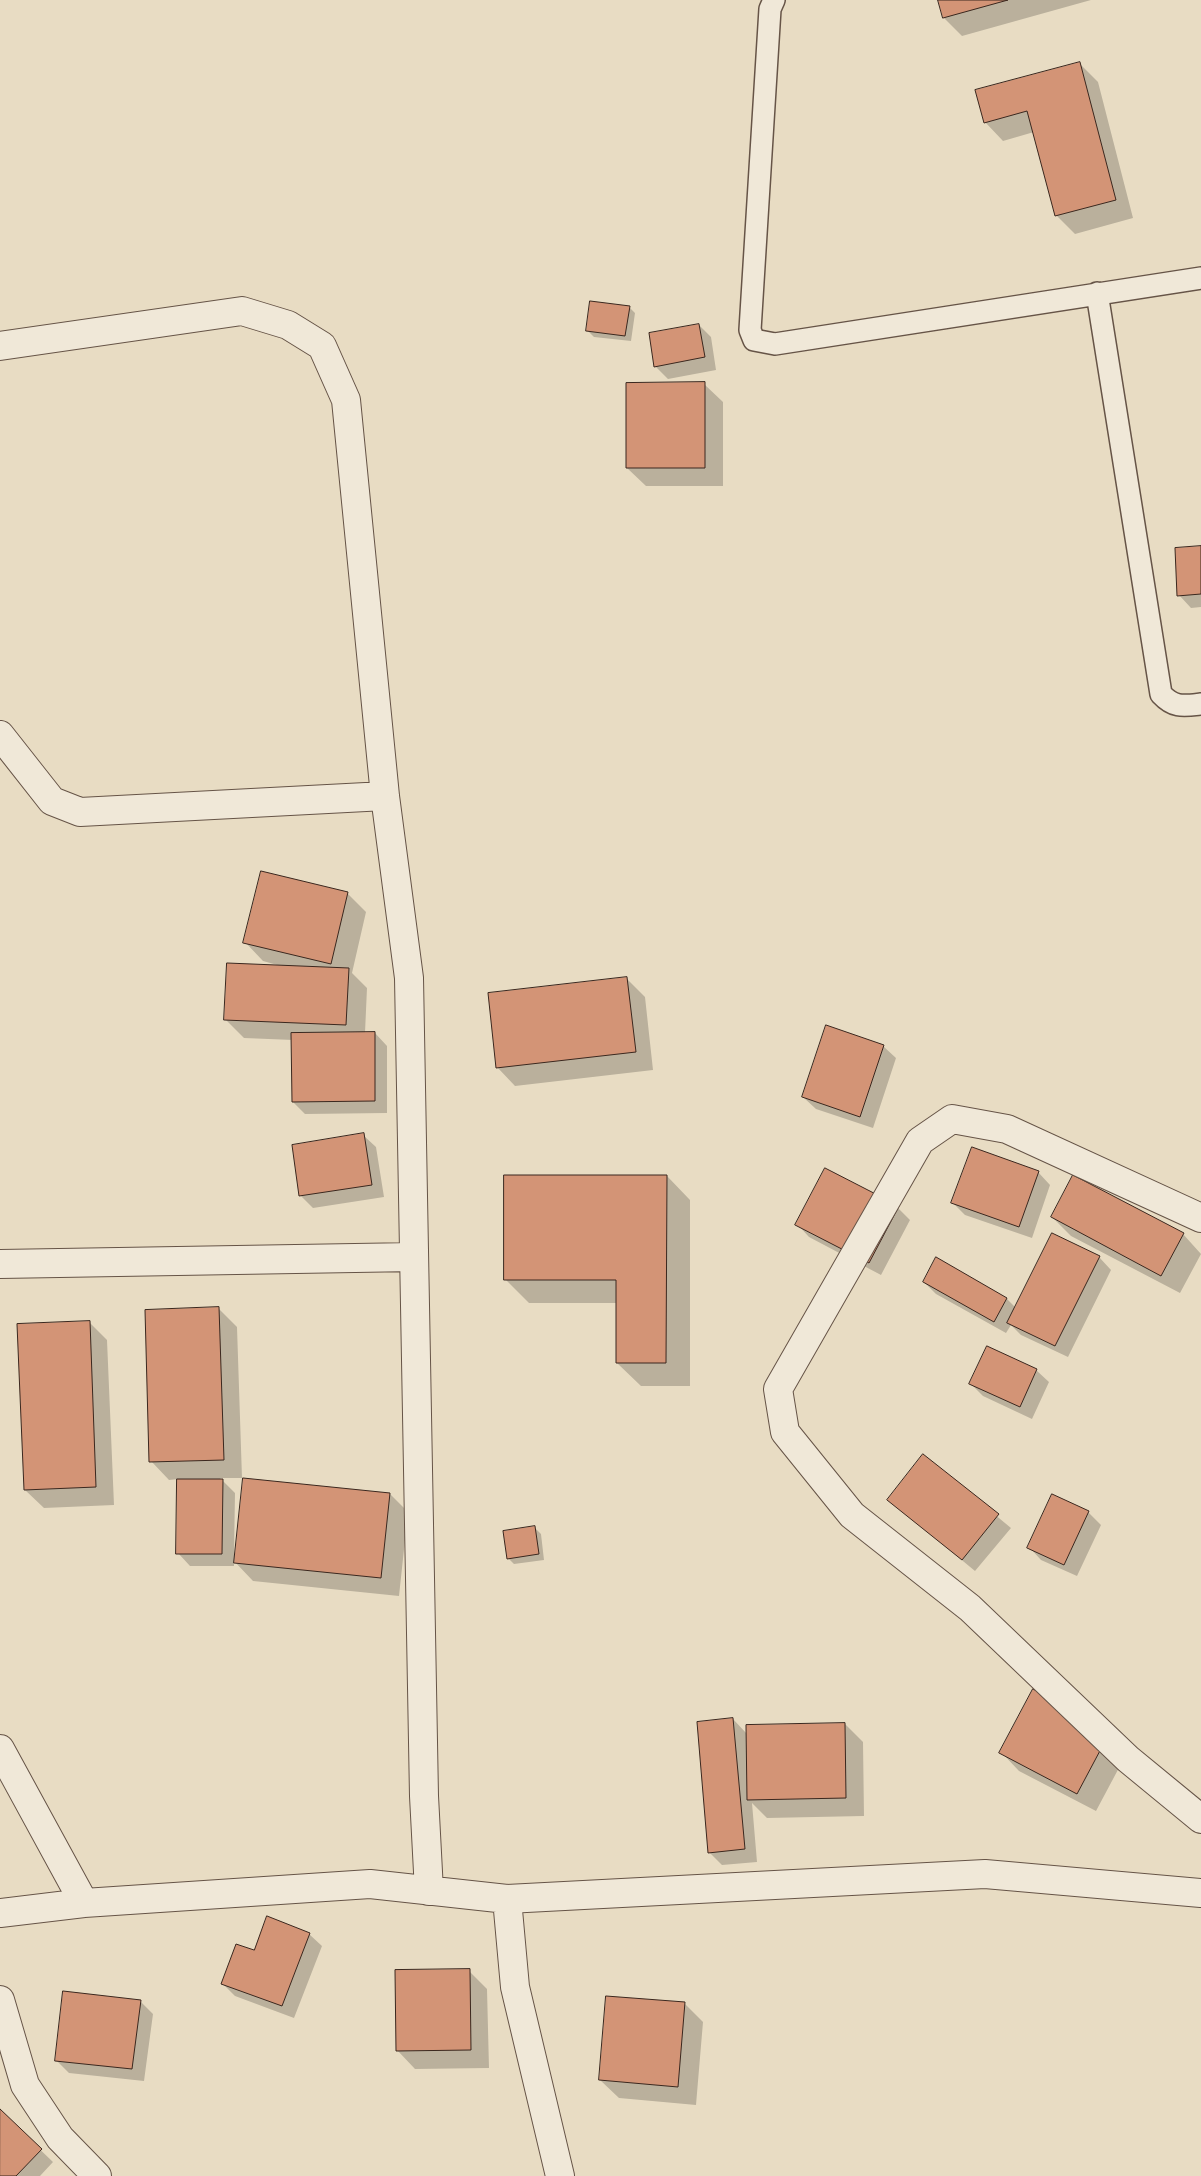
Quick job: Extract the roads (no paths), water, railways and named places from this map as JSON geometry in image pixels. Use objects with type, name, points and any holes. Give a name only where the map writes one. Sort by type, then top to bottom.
[{"type":"street","points":[[0,346],[242,311],[288,325],[322,346],[346,400],[385,796],[409,978],[423,1786],[430,1891]]},
{"type":"street","points":[[0,735],[52,801],[80,812],[385,796]]},
{"type":"street","points":[[1201,1218],[1007,1129],[952,1119],[920,1141],[778,1388],[785,1432],[852,1515],[970,1608],[1128,1759],[1201,1818]]},
{"type":"street","points":[[0,1264],[414,1257]]},
{"type":"street","points":[[0,1750],[84,1903]]},
{"type":"street","points":[[0,1913],[84,1903],[370,1884],[507,1900],[985,1874],[1201,1893]]},
{"type":"street","points":[[507,1900],[515,1987],[560,2176]]},
{"type":"street","points":[[0,2000],[25,2084],[60,2138],[97,2176]]},
{"type":"lane","points":[[774,0],[770,9],[750,330],[754,340],[775,344],[1201,278]]},
{"type":"lane","points":[[1097,293],[1161,694],[1170,704],[1187,706],[1201,704]]}]
